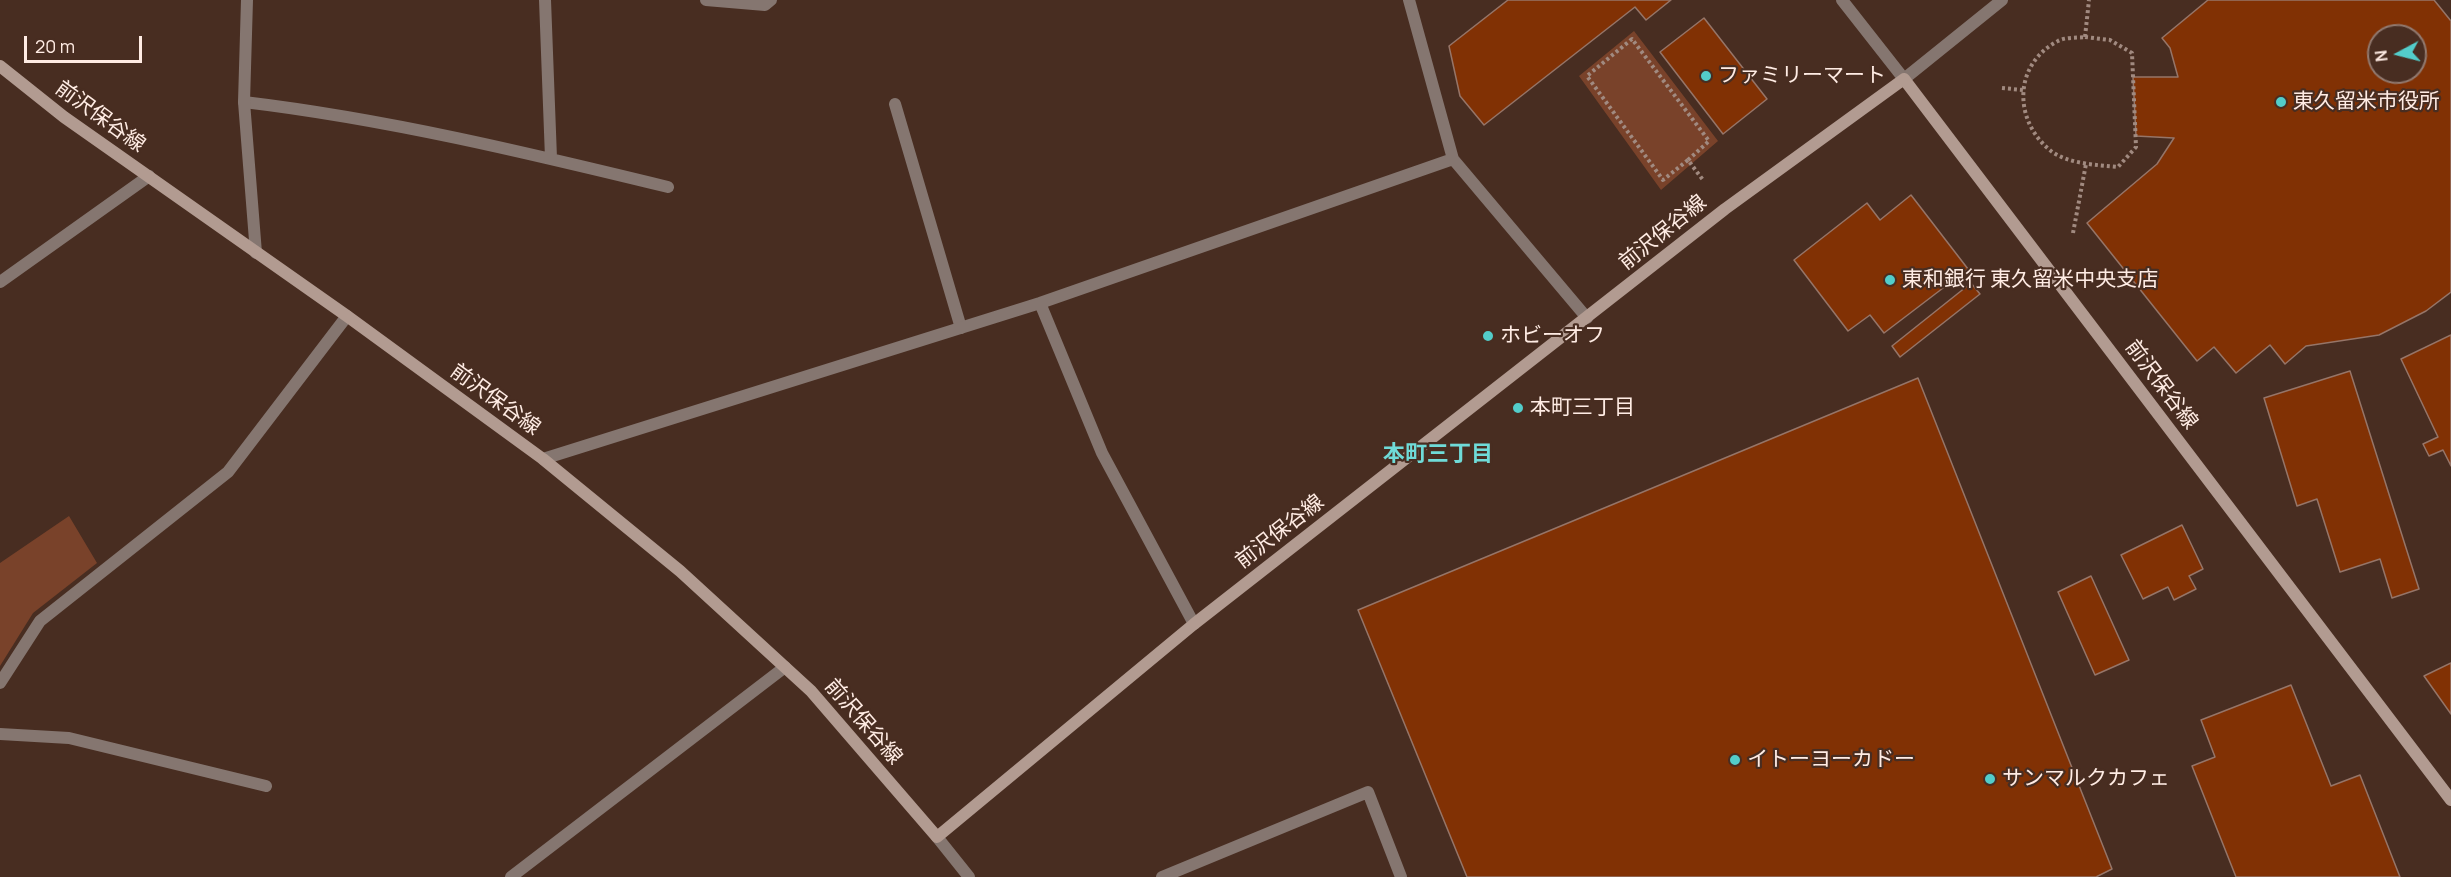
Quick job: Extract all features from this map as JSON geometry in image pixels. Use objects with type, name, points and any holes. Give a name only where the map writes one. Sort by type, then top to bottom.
[{"type":"main road","name":"前沢保谷線","points":[[0,66],[64,117],[347,316],[543,459],[680,571],[811,691],[937,837],[1194,624],[1725,209],[1904,79],[2451,800]]},
{"type":"street","points":[[247,0],[244,102],[256,253]]},
{"type":"street","points":[[545,0],[551,158]]},
{"type":"street","points":[[706,0],[765,5],[771,0]]},
{"type":"street","points":[[1409,0],[1453,159],[1587,318]]},
{"type":"street","points":[[1842,0],[1904,79],[2002,0]]},
{"type":"street","points":[[244,102],[319,111],[551,158],[668,187]]},
{"type":"street","points":[[895,104],[961,328]]},
{"type":"street","points":[[543,459],[1040,303],[1453,159]]},
{"type":"street","points":[[0,282],[148,176]]},
{"type":"street","points":[[1040,303],[1102,453],[1159,564],[1194,624]]},
{"type":"street","points":[[0,683],[40,621],[228,472],[347,316]]},
{"type":"street","points":[[511,877],[784,667]]},
{"type":"street","points":[[0,734],[69,738],[266,786]]},
{"type":"street","points":[[1162,877],[1368,792],[1401,877]]},
{"type":"street","points":[[937,837],[969,877]]},
{"type":"path","points":[[2085,37],[2089,0]]},
{"type":"path","points":[[2085,37],[2110,40],[2132,53],[2136,147],[2118,167],[2086,164],[2052,152],[2031,129],[2024,112],[2023,90],[2031,62],[2059,40],[2085,37]]},
{"type":"path","points":[[1632,39],[1709,141],[1688,160],[1663,180],[1587,76],[1632,39]]},
{"type":"path","points":[[2002,88],[2023,90]]},
{"type":"path","points":[[1688,160],[1703,180]]},
{"type":"path","points":[[2073,233],[2086,164]]},
{"type":"shaded area","points":[[1634,31],[1718,141],[1661,190],[1579,76]]},
{"type":"shaded area","points":[[69,516],[97,563],[33,613],[0,666],[0,563]]},
{"type":"building","points":[[1508,0],[1671,0],[1646,20],[1635,7],[1484,125],[1460,96],[1449,46]]},
{"type":"building","points":[[2208,0],[2434,0],[2451,21],[2451,292],[2426,311],[2379,335],[2306,346],[2285,364],[2270,345],[2236,373],[2214,347],[2197,361],[2087,223],[2157,164],[2174,138],[2136,136],[2133,77],[2178,77],[2170,48],[2162,38]]},
{"type":"building","points":[[1704,18],[1767,99],[1723,134],[1660,52]]},
{"type":"building","points":[[1911,195],[1968,269],[1884,333],[1870,315],[1848,331],[1794,260],[1867,203],[1880,220]]},
{"type":"building","points":[[1971,283],[1980,294],[1900,357],[1892,346]]},
{"type":"building","points":[[2451,335],[2451,466],[2443,450],[2429,456],[2423,444],[2438,437],[2401,359]]},
{"type":"building","points":[[2350,371],[2419,589],[2392,598],[2380,559],[2340,572],[2317,499],[2297,506],[2264,398]]},
{"type":"building","points":[[1918,378],[2112,869],[2096,877],[1467,877],[1358,610]]},
{"type":"building","points":[[2182,525],[2203,569],[2189,576],[2196,589],[2174,600],[2168,587],[2143,599],[2121,555]]},
{"type":"building","points":[[2091,576],[2129,660],[2095,675],[2058,592]]},
{"type":"building","points":[[2451,663],[2451,714],[2424,676]]},
{"type":"building","points":[[2291,685],[2331,786],[2360,775],[2400,877],[2236,877],[2192,766],[2215,757],[2201,720]]},
{"type":"place","name":"ファミリーマート","points":[[1706,76]]},
{"type":"place","name":"東久留米市役所","points":[[2281,102]]},
{"type":"place","name":"東和銀行 東久留米中央支店","points":[[1890,280]]},
{"type":"place","name":"ホビーオフ","points":[[1488,336]]},
{"type":"place","name":"本町三丁目","points":[[1518,408]]},
{"type":"place","name":"イトーヨーカドー","points":[[1735,760]]},
{"type":"place","name":"サンマルクカフェ","points":[[1990,779]]},
{"type":"district","name":"本町三丁目","points":[[1438,455]]}]
